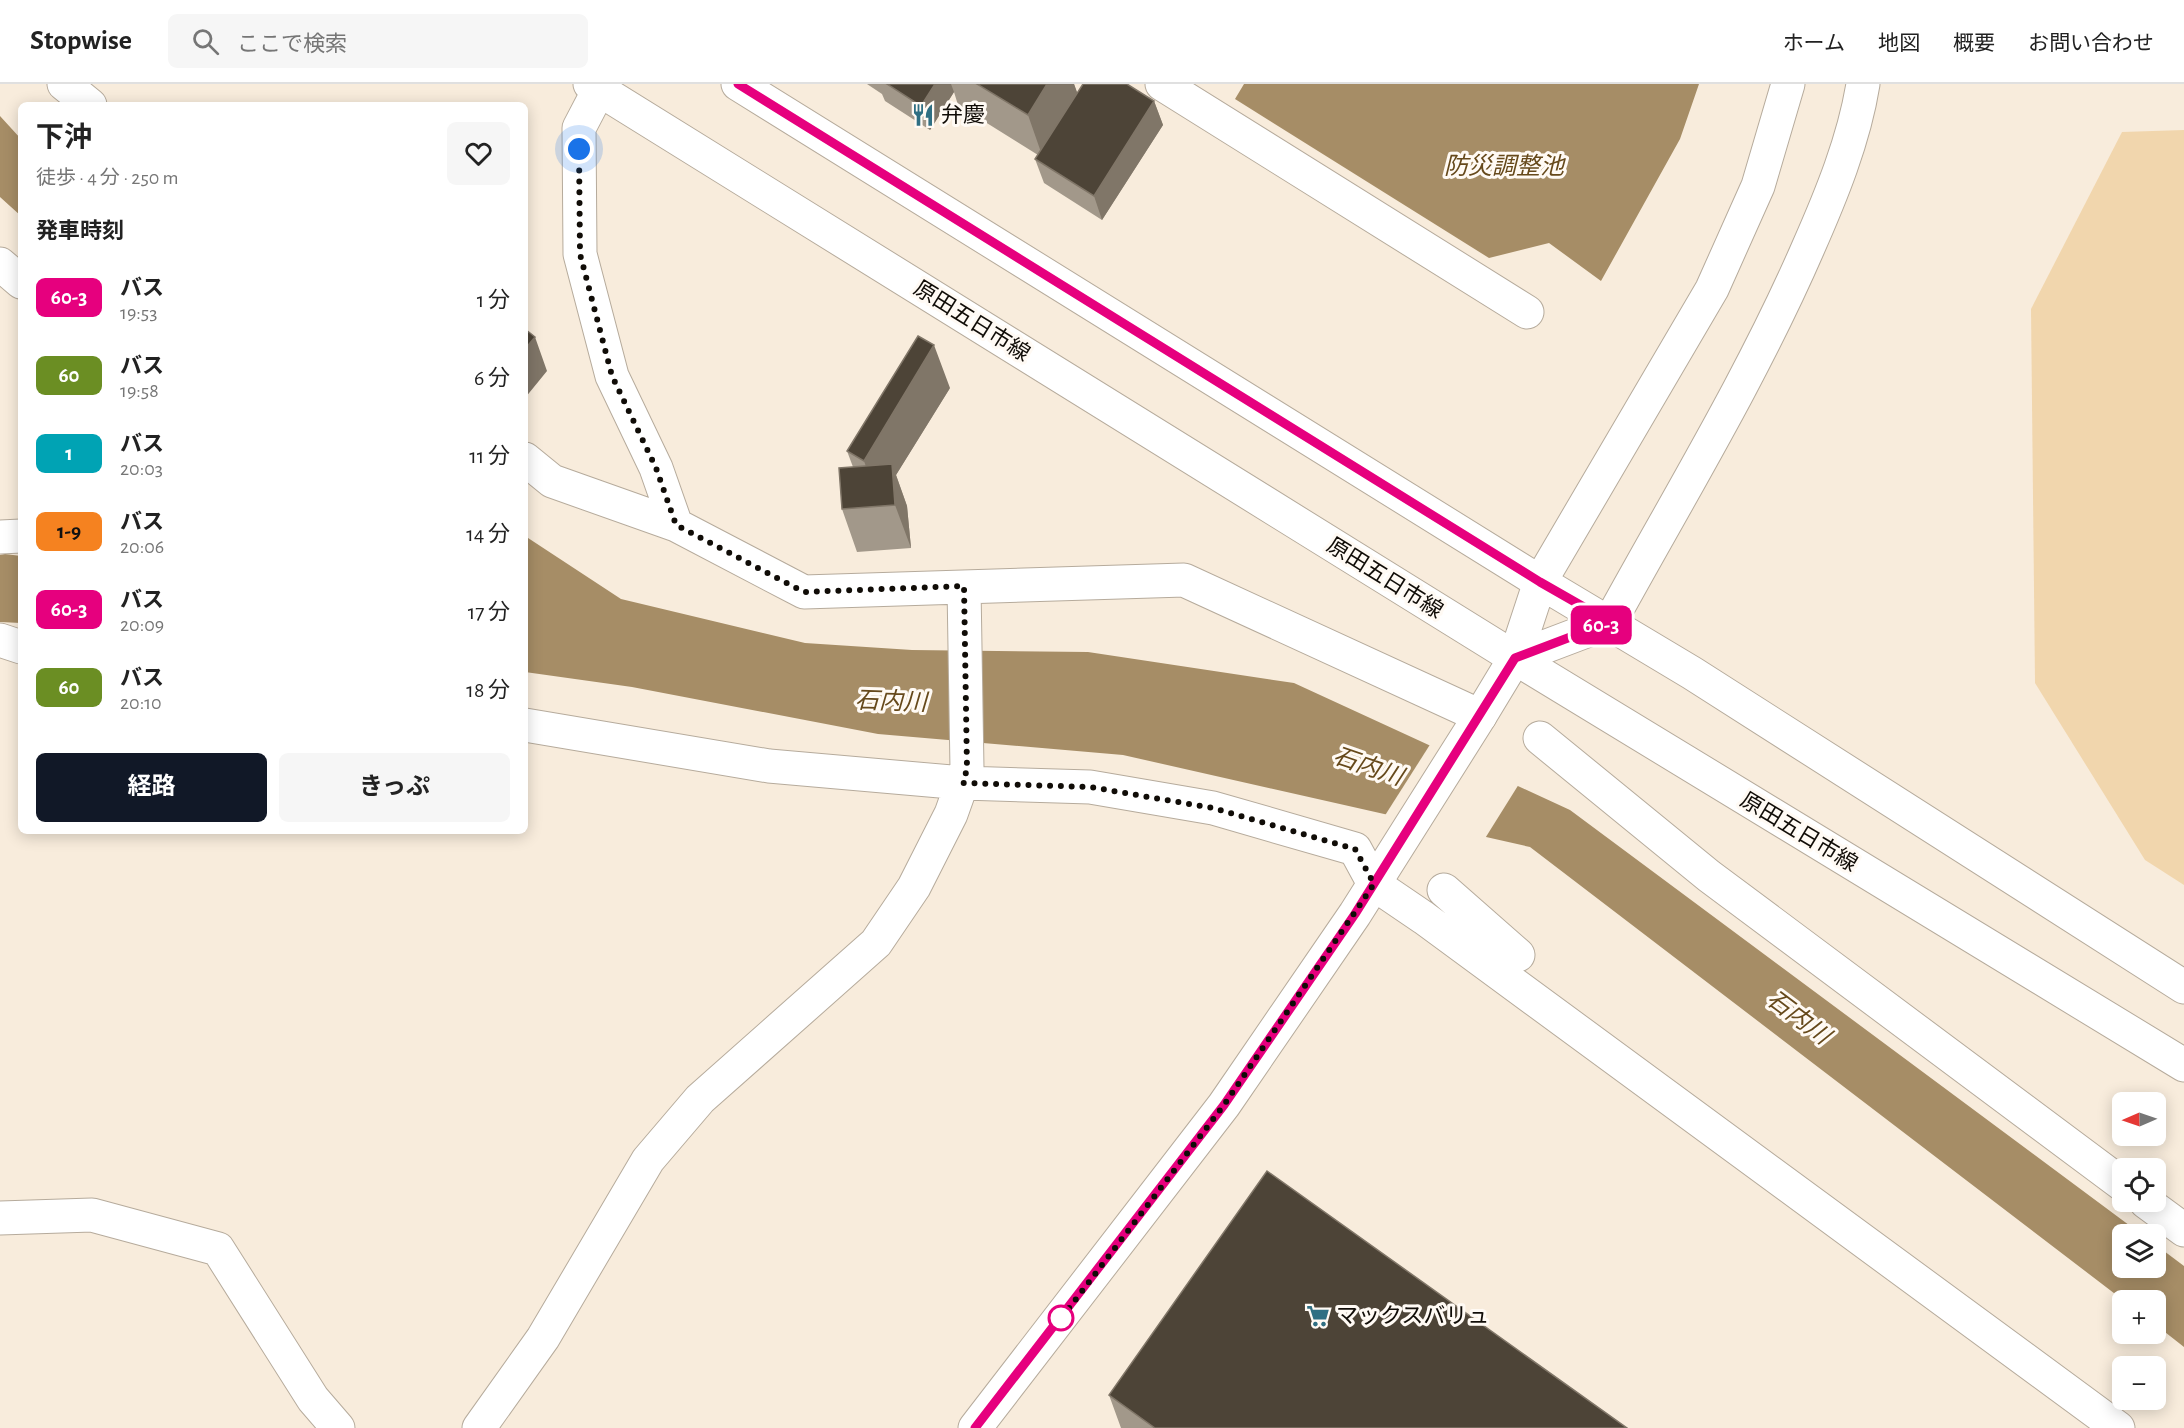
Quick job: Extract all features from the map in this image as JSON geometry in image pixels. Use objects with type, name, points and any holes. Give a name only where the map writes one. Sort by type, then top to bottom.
[{"type":"street","points":[[64,84],[86,102]]},
{"type":"street","points":[[738,84],[1540,582],[1610,622],[2184,987]]},
{"type":"street","points":[[1162,84],[1527,312]]},
{"type":"street","points":[[975,1428],[1224,1105],[1374,884],[1515,658],[1540,582],[1712,289],[1758,186],[1788,84]]},
{"type":"street","points":[[1515,658],[1610,622],[1778,317],[1825,209],[1860,105],[1863,84]]},
{"type":"street","points":[[596,86],[579,128],[580,254],[612,376],[656,468],[676,525]]},
{"type":"street","name":"原田五日市線","points":[[596,86],[1515,658],[2184,1065]]},
{"type":"street","points":[[0,264],[18,279]]},
{"type":"street","points":[[528,461],[552,481],[676,525],[804,592],[1184,580],[1475,724]]},
{"type":"street","points":[[0,537],[18,536]]},
{"type":"street","points":[[479,1428],[543,1338],[648,1160],[700,1100],[876,943],[914,887],[965,776],[964,586]]},
{"type":"street","points":[[0,640],[18,646]]},
{"type":"street","points":[[528,726],[758,764],[965,776],[1090,787],[1213,808],[1355,849],[1374,884],[1424,918],[2118,1428]]},
{"type":"street","points":[[1540,738],[1709,876],[2112,1177]]},
{"type":"street","points":[[1444,890],[1518,955]]},
{"type":"street","points":[[2160,1212],[2184,1230]]},
{"type":"street","points":[[0,1218],[92,1215],[218,1249],[314,1399],[338,1428]]},
{"type":"shaded area","points":[[2184,130],[2184,885],[2145,860],[2035,683],[2031,309],[2122,132]]},
{"type":"water","name":"防災調整池","points":[[1244,84],[1699,84],[1680,139],[1601,281],[1549,243],[1489,258],[1235,99]]},
{"type":"water","points":[[0,116],[18,136],[18,213],[0,197]]},
{"type":"water","name":"石内川","points":[[528,538],[621,599],[805,643],[912,650],[1088,652],[1294,683],[1570,810],[2128,1224],[2112,1224],[2112,1278],[2166,1278],[2166,1252],[2184,1266],[2184,1347],[2166,1333],[2166,1290],[2112,1292],[1530,847],[1123,755],[878,734],[632,687],[528,672]]},
{"type":"water","points":[[0,555],[18,556],[18,623],[0,622]]},
{"type":"pier","points":[[1431,743],[1519,784],[1484,840],[1384,817]]},
{"type":"building","points":[[887,84],[935,84],[921,106]]},
{"type":"building","points":[[977,84],[1047,84],[1028,115]]},
{"type":"building","points":[[1083,84],[1127,84],[1154,101],[1094,196],[1035,159]]},
{"type":"building","points":[[528,331],[535,337],[528,345]]},
{"type":"building","points":[[918,336],[934,345],[864,461],[847,451]]},
{"type":"building","points":[[892,464],[895,505],[842,509],[839,468]]},
{"type":"building","name":"マックスバリュ","points":[[1267,1171],[1627,1428],[1155,1428],[1109,1395]]},
{"type":"bus line","name":"60-3","points":[[738,84],[1540,582],[1610,622],[1515,658],[1471,732],[1355,914],[1224,1105],[1085,1289],[975,1428]]},
{"type":"place","name":"弁慶","points":[[923,115]]},
{"type":"place","name":"マックスバリュ","points":[[1318,1316]]},
{"type":"route","points":[[579,149],[580,254],[612,376],[656,468],[676,525],[804,592],[964,586],[967,769],[963,783],[1090,787],[1213,808],[1355,849],[1374,884],[1224,1105],[1057,1324],[1061,1318]]}]
